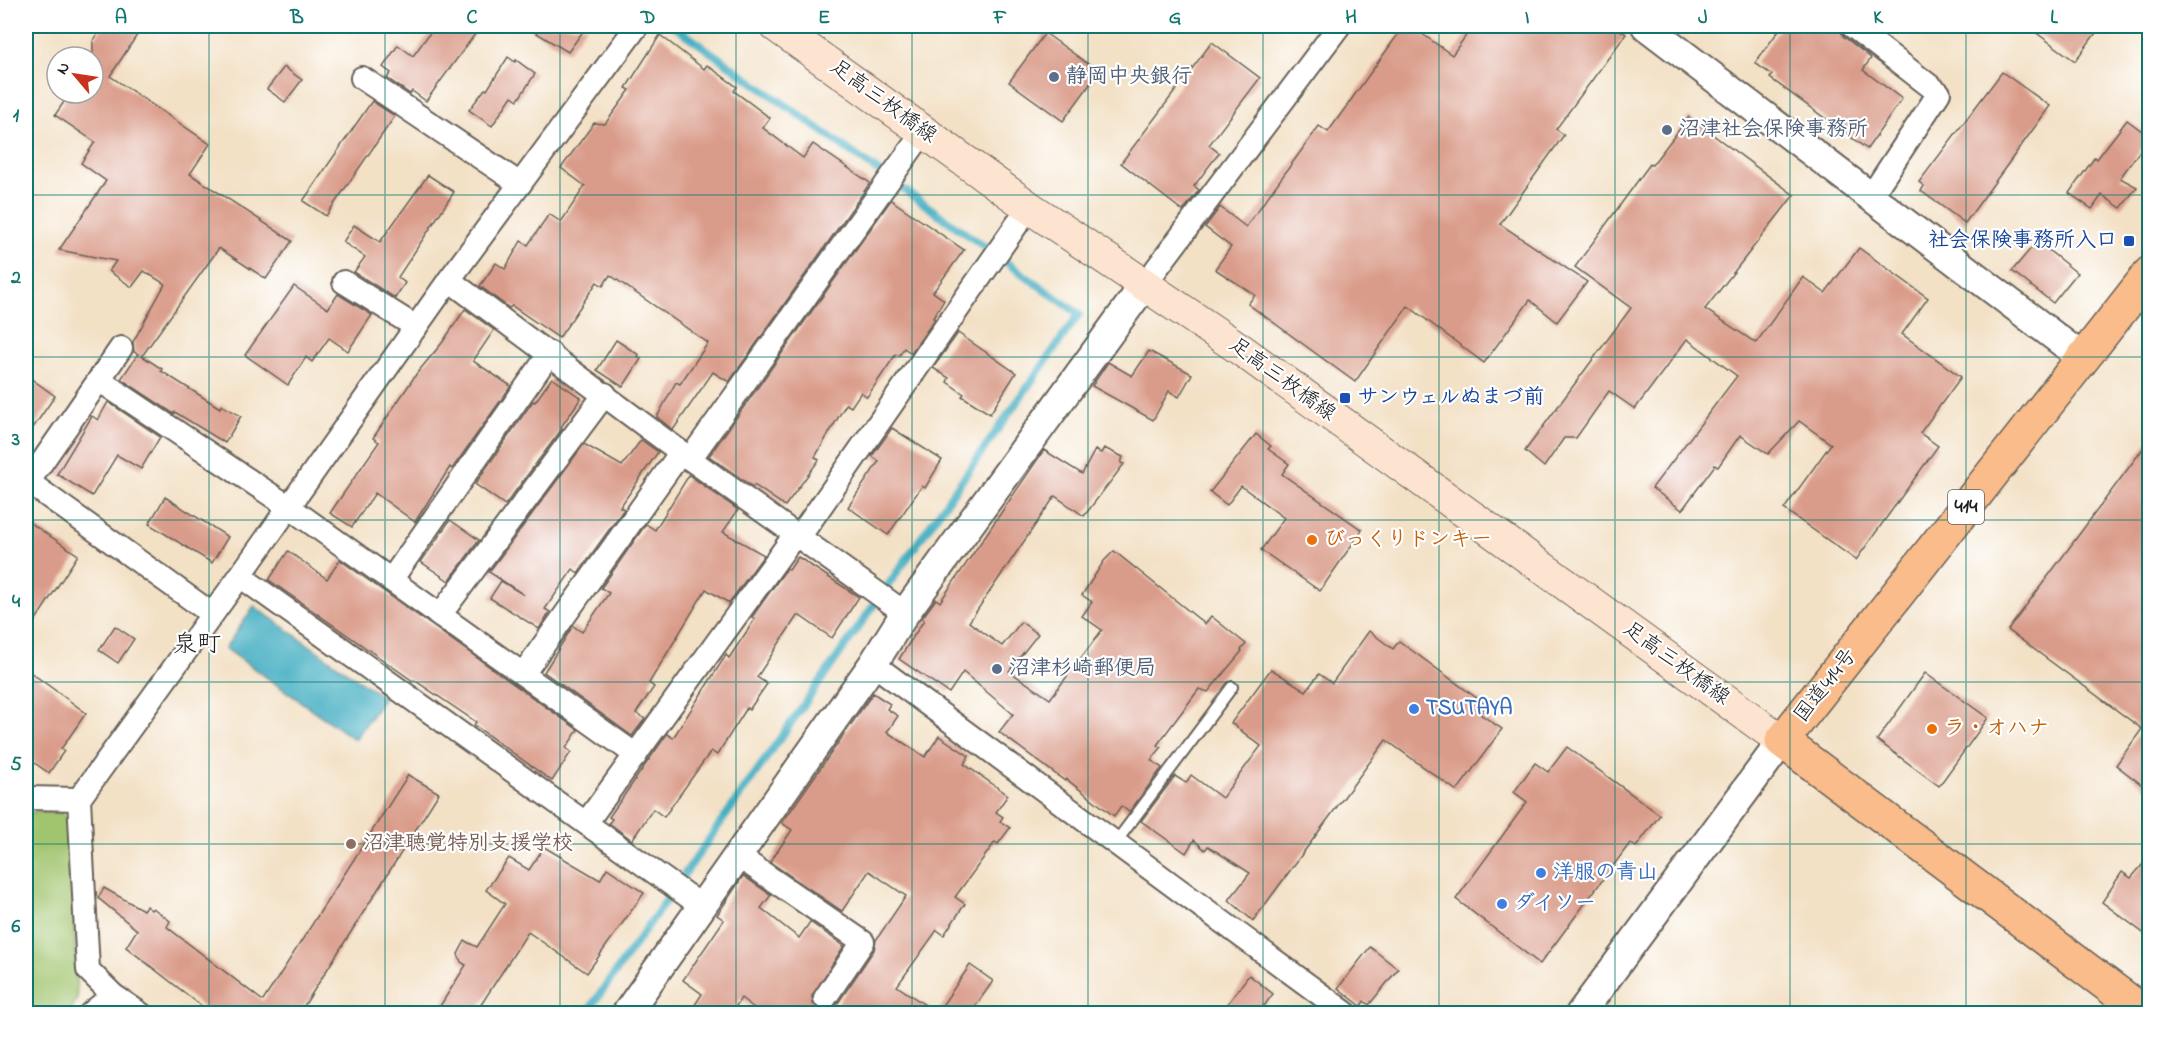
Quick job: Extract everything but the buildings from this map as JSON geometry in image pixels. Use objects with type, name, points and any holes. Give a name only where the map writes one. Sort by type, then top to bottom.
[{"type":"highway","name":"国道414号","points":[[2146,1014],[1782,741],[2150,273]]},
{"type":"main road","name":"足高三枚橋線","points":[[776,26],[1029,207],[1249,356],[1782,741]]},
{"type":"street","points":[[141,1014],[113,995],[88,970],[79,799],[449,280],[637,26]]},
{"type":"street","points":[[626,1014],[873,664],[905,613],[1145,284],[1339,26]]},
{"type":"street","points":[[1646,26],[2083,358]]},
{"type":"street","points":[[1852,26],[1938,93],[1871,196]]},
{"type":"street","points":[[362,78],[520,184]]},
{"type":"street","points":[[523,674],[924,131]]},
{"type":"street","points":[[586,823],[789,543],[800,536],[1029,207]]},
{"type":"street","points":[[449,280],[905,613]]},
{"type":"street","points":[[344,282],[416,327]]},
{"type":"street","points":[[121,348],[27,479],[212,614]]},
{"type":"street","points":[[391,580],[550,353]]},
{"type":"street","points":[[99,380],[289,507],[636,755]]},
{"type":"street","points":[[440,615],[605,394]]},
{"type":"street","points":[[240,576],[703,907]]},
{"type":"street","points":[[873,664],[1347,1014]]},
{"type":"street","points":[[1580,1014],[1782,741]]},
{"type":"street","points":[[26,798],[79,799]]},
{"type":"street","points":[[738,856],[863,942],[825,998]]},
{"type":"street","points":[[90,1014],[113,995]]},
{"type":"lane","points":[[1116,842],[1232,687]]},
{"type":"green space","points":[[26,812],[60,812],[70,820],[77,999],[69,1013],[26,1013]]},
{"type":"water","points":[[254,606],[384,698],[355,740],[225,648]]},
{"type":"waterway","points":[[586,1014],[1079,314],[674,26]]},
{"type":"place","name":"静岡中央銀行","points":[[1054,77]]},
{"type":"place","name":"沼津社会保険事務所","points":[[1667,130]]},
{"type":"place","name":"社会保険事務所入口","points":[[2129,241]]},
{"type":"place","name":"サンウェルぬまづ前","points":[[1345,398]]},
{"type":"place","name":"びっくりドンキー","points":[[1312,540]]},
{"type":"place","name":"沼津杉崎郵便局","points":[[997,669]]},
{"type":"place","name":"TSUTAYA","points":[[1414,709]]},
{"type":"place","name":"ラ・オハナ","points":[[1932,729]]},
{"type":"place","name":"沼津聴覚特別支援学校","points":[[351,844]]},
{"type":"place","name":"洋服の青山","points":[[1541,873]]},
{"type":"place","name":"ダイソー","points":[[1502,904]]},
{"type":"district","name":"泉町","points":[[197,645]]}]
